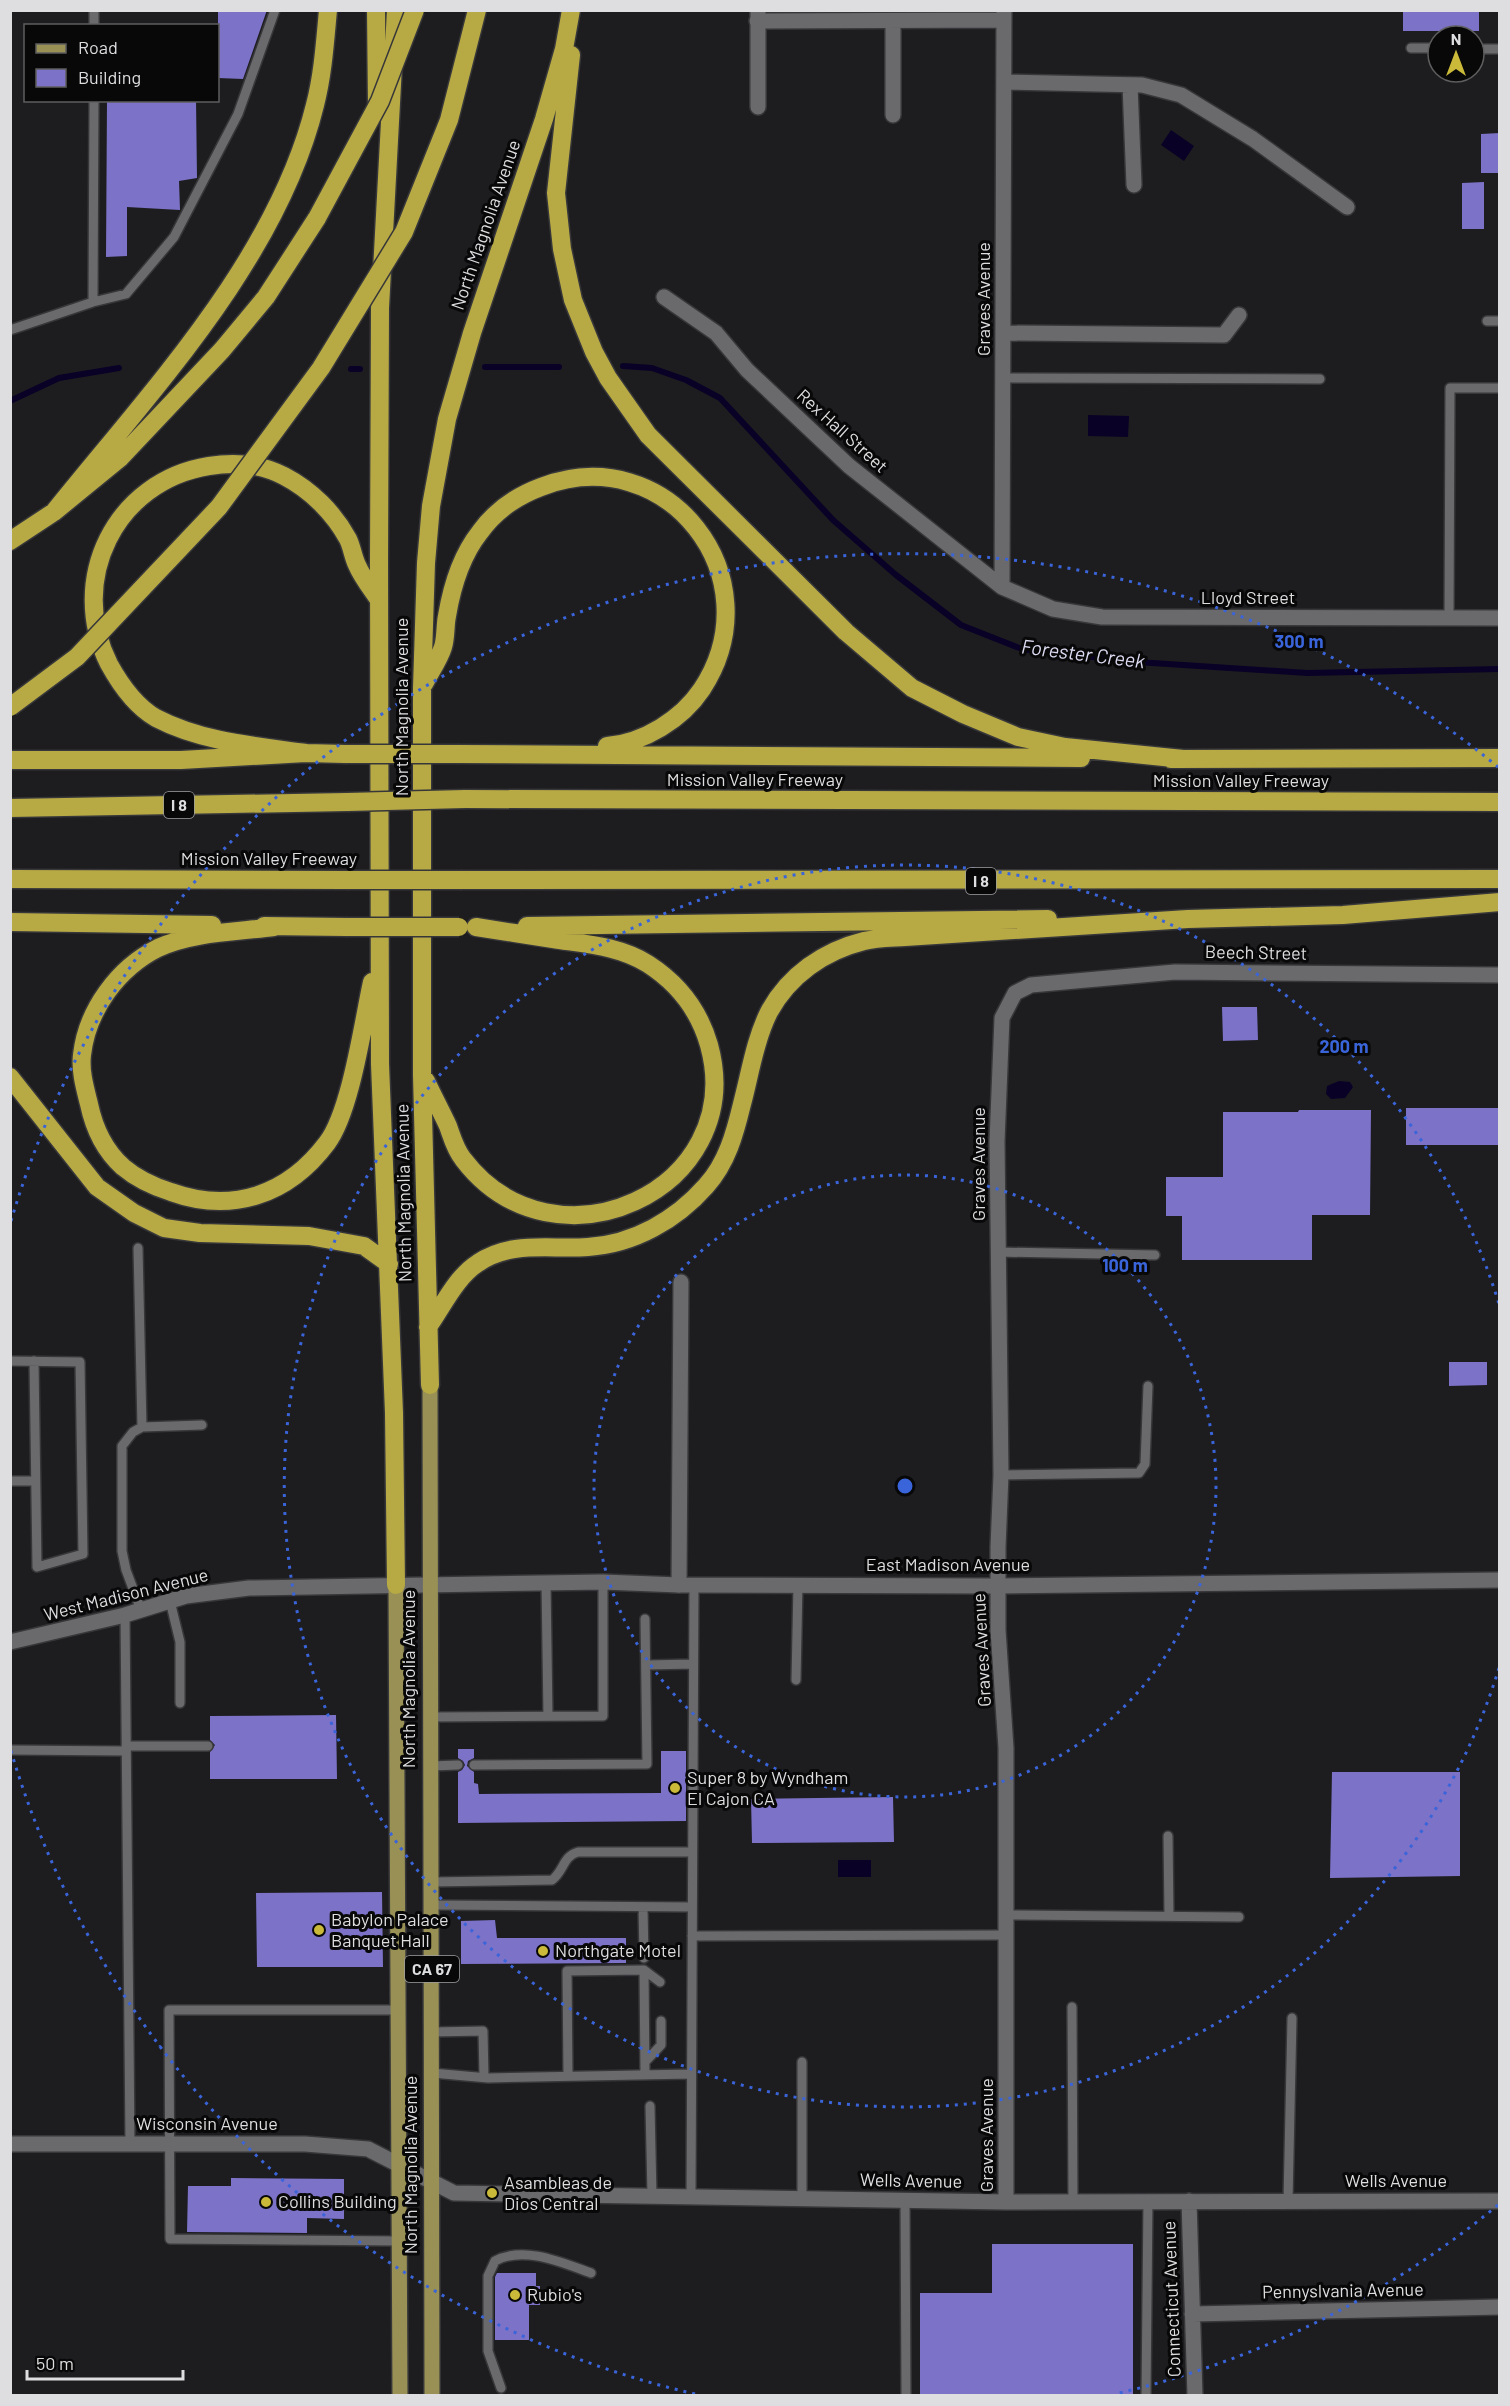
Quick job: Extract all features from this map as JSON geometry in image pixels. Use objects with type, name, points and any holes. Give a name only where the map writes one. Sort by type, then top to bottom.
[{"type":"highway","points":[[54,512],[200,329],[233,282],[275,210],[315,107],[321,80],[328,10]]},
{"type":"highway","points":[[376,10],[380,308]]},
{"type":"highway","name":"North Magnolia Avenue","points":[[396,10],[380,308],[379,601],[381,1076],[394,1413],[396,1585]]},
{"type":"highway","points":[[10,541],[54,512],[120,458],[222,350],[266,297],[317,218],[381,101],[415,10]]},
{"type":"highway","points":[[10,707],[77,657],[219,507],[321,368],[404,232],[449,120],[477,10]]},
{"type":"highway","name":"North Magnolia Avenue","points":[[430,1385],[422,1075],[422,688],[426,563],[431,506],[447,419],[472,333],[544,119],[564,49],[572,10]]},
{"type":"highway","points":[[577,10],[556,193],[562,249],[573,300],[594,352],[648,435],[846,632],[912,688],[963,714],[1018,737],[1065,747],[1183,759]]},
{"type":"highway","points":[[306,753],[217,739],[185,730],[155,717],[135,702],[115,674],[104,653],[95,627],[95,573],[103,547],[116,525],[134,503],[153,487],[171,477],[198,468],[218,465],[243,464],[264,468],[284,476],[302,488],[333,515],[349,542],[356,564],[379,601]]},
{"type":"highway","points":[[422,688],[443,646],[450,596],[461,562],[480,531],[502,508],[530,491],[564,478],[600,476],[632,482],[660,494],[679,509],[699,531],[714,557],[722,580],[726,624],[721,651],[710,677],[695,699],[674,719],[644,736],[620,745],[517,753]]},
{"type":"highway","points":[[10,760],[181,760],[306,753],[1183,759],[1500,758]]},
{"type":"highway","name":"Mission Valley Freeway","points":[[10,808],[465,800],[1500,802]]},
{"type":"highway","name":"Mission Valley Freeway","points":[[10,879],[1500,879]]},
{"type":"highway","points":[[10,922],[274,927],[468,927],[1017,919],[1188,919],[1343,915],[1500,902]]},
{"type":"highway","points":[[428,1327],[461,1278],[476,1264],[493,1254],[516,1248],[588,1247],[612,1244],[638,1236],[658,1226],[695,1198],[708,1185],[722,1164],[733,1140],[760,1035],[769,1013],[784,990],[807,967],[834,950],[866,940],[1188,919]]},
{"type":"highway","points":[[274,927],[190,938],[159,948],[133,963],[111,984],[97,1008],[82,1054],[82,1072],[94,1125],[106,1147],[123,1167],[155,1187],[188,1199],[219,1202],[248,1199],[280,1187],[305,1167],[328,1142],[346,1101],[379,948]]},
{"type":"highway","points":[[422,1075],[455,1146],[462,1158],[477,1174],[511,1201],[558,1215],[609,1211],[632,1204],[653,1192],[686,1161],[707,1122],[713,1102],[714,1077],[706,1034],[699,1015],[668,978],[647,963],[624,952],[590,944],[468,927]]},
{"type":"highway","points":[[10,1077],[97,1187],[134,1213],[164,1228],[200,1233],[309,1236],[364,1246],[389,1264]]},
{"type":"main road","name":"North Magnolia Avenue","points":[[430,1385],[432,2396]]},
{"type":"main road","name":"North Magnolia Avenue","points":[[396,1585],[400,2396]]},
{"type":"street","points":[[758,107],[758,16],[893,21],[1004,15]]},
{"type":"street","name":"Graves Avenue","points":[[1002,587],[1004,15]]},
{"type":"street","points":[[893,21],[893,115]]},
{"type":"street","points":[[1005,82],[1130,85],[1181,95],[1253,139],[1347,207]]},
{"type":"street","points":[[1130,85],[1134,185]]},
{"type":"street","name":"Rex Hall Street","points":[[663,297],[716,333],[747,370],[849,466],[1002,587]]},
{"type":"street","points":[[1003,333],[1224,335],[1239,315]]},
{"type":"street","name":"Lloyd Street","points":[[1002,587],[1053,609],[1102,617],[1500,618]]},
{"type":"street","name":"Beech Street","points":[[1015,993],[1031,985],[1175,972],[1500,975]]},
{"type":"street","name":"Graves Avenue","points":[[1006,2202],[1006,1748],[998,1630],[1001,1474],[998,1141],[1002,1018],[1015,993]]},
{"type":"street","points":[[681,1282],[686,1584]]},
{"type":"street","name":"East Madison Avenue","points":[[396,1585],[603,1582],[998,1586],[1500,1580]]},
{"type":"street","name":"West Madison Avenue","points":[[10,1642],[125,1615],[186,1596],[249,1587],[396,1585]]},
{"type":"street","name":"Wisconsin Avenue","points":[[10,2144],[304,2144],[368,2149],[400,2165]]},
{"type":"street","name":"Wells Avenue","points":[[400,2165],[454,2193],[1006,2202],[1500,2201]]},
{"type":"street","name":"Connecticut Avenue","points":[[1189,2201],[1195,2396]]},
{"type":"street","name":"Pennyslvania Avenue","points":[[1192,2314],[1498,2307]]},
{"type":"lane","points":[[10,330],[93,302],[126,294],[174,237],[238,114],[275,10]]},
{"type":"lane","points":[[1410,48],[1426,48]]},
{"type":"lane","points":[[93,302],[94,102]]},
{"type":"lane","points":[[1487,321],[1500,321]]},
{"type":"lane","points":[[10,324],[27,324]]},
{"type":"lane","points":[[1003,378],[1320,379]]},
{"type":"lane","points":[[1449,618],[1450,388],[1500,388]]},
{"type":"lane","points":[[138,1248],[142,1427]]},
{"type":"lane","points":[[998,1252],[1155,1255]]},
{"type":"lane","points":[[10,1361],[34,1361],[80,1362],[83,1554],[37,1567],[34,1361]]},
{"type":"lane","points":[[1001,1474],[1128,1475],[1139,1473],[1145,1464],[1148,1386]]},
{"type":"lane","points":[[141,1610],[123,1560],[122,1446],[126,1439],[142,1427],[202,1425]]},
{"type":"lane","points":[[10,1481],[36,1481]]},
{"type":"lane","points":[[430,1717],[603,1716],[603,1582]]},
{"type":"lane","points":[[546,1583],[548,1716]]},
{"type":"lane","points":[[686,1584],[693,1664],[691,2196]]},
{"type":"lane","points":[[796,1680],[798,1584]]},
{"type":"lane","points":[[170,1601],[180,1642],[180,1702]]},
{"type":"lane","points":[[125,1615],[130,2144]]},
{"type":"lane","points":[[474,1765],[647,1764],[645,1618]]},
{"type":"lane","points":[[646,1665],[693,1664]]},
{"type":"lane","points":[[10,1750],[208,1746]]},
{"type":"lane","points":[[431,1766],[458,1765]]},
{"type":"lane","points":[[1168,1836],[1169,1916]]},
{"type":"lane","points":[[431,1882],[552,1880],[558,1876],[567,1857],[578,1852],[692,1852]]},
{"type":"lane","points":[[431,1905],[692,1907]]},
{"type":"lane","points":[[643,1907],[644,1958]]},
{"type":"lane","points":[[1006,1915],[1239,1917]]},
{"type":"lane","points":[[692,1936],[1006,1935]]},
{"type":"lane","points":[[644,1970],[645,2074]]},
{"type":"lane","points":[[568,2074],[567,1971],[644,1970],[660,1982]]},
{"type":"lane","points":[[1072,2007],[1073,2202]]},
{"type":"lane","points":[[399,2010],[169,2010],[170,2239],[400,2241]]},
{"type":"lane","points":[[1288,2201],[1292,2018]]},
{"type":"lane","points":[[645,2062],[661,2045],[661,2021]]},
{"type":"lane","points":[[432,2032],[483,2031],[484,2077]]},
{"type":"lane","points":[[802,2062],[802,2198]]},
{"type":"lane","points":[[432,2073],[484,2077],[692,2074]]},
{"type":"lane","points":[[650,2106],[652,2196]]},
{"type":"lane","points":[[905,2200],[906,2396]]},
{"type":"lane","points":[[1146,2396],[1148,2201]]},
{"type":"lane","points":[[501,2388],[488,2351],[488,2276],[495,2261],[505,2256],[541,2255],[591,2273]]},
{"type":"shaded area","points":[[1171,130],[1194,146],[1184,161],[1161,145]]},
{"type":"shaded area","points":[[1088,415],[1129,416],[1128,437],[1088,436]]},
{"type":"shaded area","points":[[1339,1081],[1350,1082],[1353,1087],[1345,1098],[1331,1099],[1326,1094],[1327,1086]]},
{"type":"shaded area","points":[[838,1860],[871,1860],[871,1877],[838,1877]]},
{"type":"building","points":[[218,10],[267,10],[243,79],[219,78]]},
{"type":"building","points":[[1403,11],[1479,12],[1479,24],[1426,24],[1426,31],[1403,31]]},
{"type":"building","points":[[107,102],[196,102],[197,178],[179,181],[180,210],[127,207],[127,256],[106,257]]},
{"type":"building","points":[[1500,133],[1500,173],[1481,173],[1481,134]]},
{"type":"building","points":[[1484,182],[1484,229],[1462,229],[1462,183]]},
{"type":"building","points":[[1222,1007],[1257,1007],[1258,1040],[1223,1041]]},
{"type":"building","points":[[1406,1108],[1500,1108],[1500,1145],[1406,1145]]},
{"type":"building","points":[[1299,1110],[1371,1110],[1370,1215],[1312,1215],[1312,1260],[1182,1260],[1182,1216],[1166,1216],[1166,1177],[1223,1177],[1223,1112],[1298,1112]]},
{"type":"building","points":[[1449,1362],[1487,1362],[1487,1385],[1449,1386]]},
{"type":"building","points":[[336,1715],[337,1779],[210,1779],[210,1752],[215,1745],[210,1740],[210,1716]]},
{"type":"building","name":"Super 8 by Wyndham El Cajon CA","points":[[458,1749],[474,1749],[474,1758],[468,1761],[467,1766],[474,1772],[474,1783],[478,1784],[479,1794],[661,1793],[661,1751],[686,1751],[686,1821],[458,1823],[458,1772],[465,1765],[458,1758]]},
{"type":"building","points":[[1332,1772],[1460,1772],[1460,1876],[1330,1878]]},
{"type":"building","points":[[893,1797],[894,1842],[752,1843],[751,1799]]},
{"type":"building","name":"Babylon Palace Banquet Hall","points":[[382,1892],[383,1967],[257,1967],[256,1893]]},
{"type":"building","name":"Northgate Motel","points":[[495,1920],[497,1938],[626,1938],[626,1963],[461,1964],[461,1921]]},
{"type":"building","name":"Collins Building","points":[[231,2178],[344,2179],[344,2219],[307,2218],[307,2233],[187,2232],[188,2186],[231,2186]]},
{"type":"building","points":[[992,2244],[1133,2244],[1133,2396],[920,2396],[920,2293],[992,2293]]},
{"type":"building","points":[[497,2273],[536,2273],[536,2286],[540,2286],[540,2305],[529,2305],[529,2340],[495,2340],[495,2277]]},
{"type":"waterway","name":"Forester Creek","points":[[623,366],[652,368],[686,380],[720,398],[833,520],[896,575],[961,625],[1022,649],[1137,662],[1307,673],[1500,669]]},
{"type":"waterway","name":"Forester Creek","points":[[485,367],[559,367]]},
{"type":"waterway","name":"Forester Creek","points":[[10,401],[59,378],[119,368]]},
{"type":"waterway","name":"Forester Creek","points":[[351,369],[360,369]]},
{"type":"place","name":"Super 8 by Wyndham El Cajon CA","points":[[675,1788]]},
{"type":"place","name":"Babylon Palace Banquet Hall","points":[[319,1930]]},
{"type":"place","name":"Northgate Motel","points":[[543,1951]]},
{"type":"place","name":"Asambleas de Dios Central","points":[[492,2193]]},
{"type":"place","name":"Collins Building","points":[[266,2202]]},
{"type":"place","name":"Rubio's","points":[[515,2295]]}]
